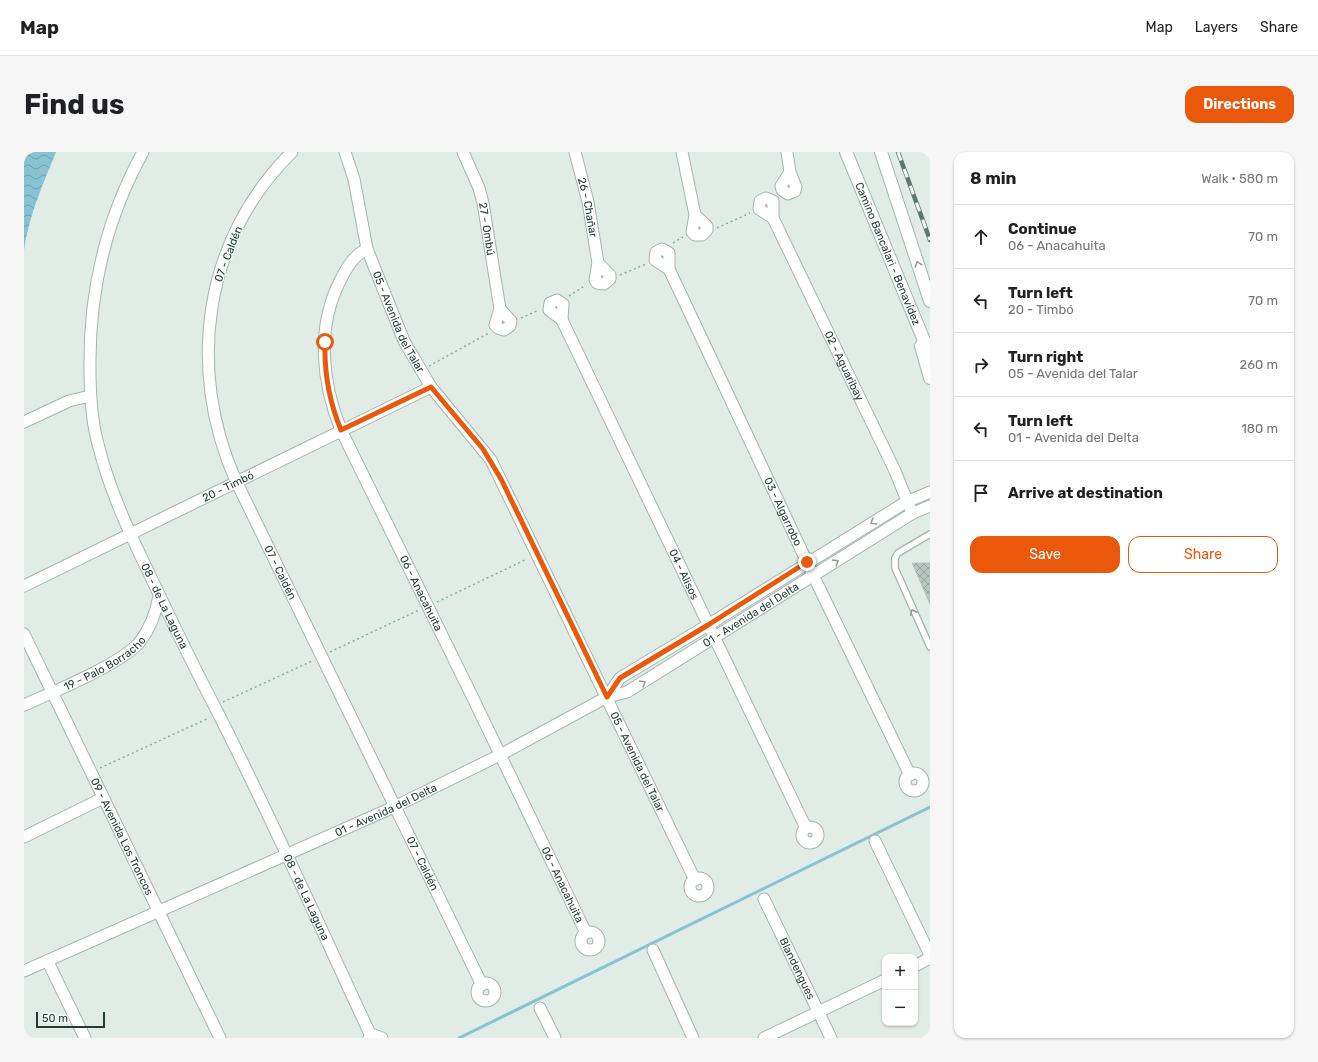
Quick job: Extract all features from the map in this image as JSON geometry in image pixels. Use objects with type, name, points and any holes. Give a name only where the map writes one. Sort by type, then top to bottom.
[{"type":"main road","name":"Camino Bancalari - Benavídez","points":[[846,152],[930,355]]},
{"type":"main road","points":[[853,152],[856,175]]},
{"type":"main road","points":[[877,152],[911,244]]},
{"type":"main road","name":"Camino Bancalari - Benavídez","points":[[881,152],[930,301]]},
{"type":"main road","points":[[910,309],[930,378]]},
{"type":"street","name":"08 - de La Laguna","points":[[143,152],[122,196],[99,264],[91,326],[90,396],[99,448],[119,509],[159,596],[218,714],[374,1037]]},
{"type":"street","name":"07 - Caldén","points":[[292,152],[264,183],[248,206],[236,229],[216,282],[210,313],[208,368],[213,409],[220,442],[236,481],[482,985]]},
{"type":"street","name":"05 - Avenida del Talar","points":[[345,152],[354,179],[367,249],[401,335],[431,387],[491,460],[695,880]]},
{"type":"street","name":"27 - Ombú","points":[[463,152],[479,188],[483,203],[500,309]]},
{"type":"street","name":"26 - Chañar","points":[[575,152],[588,202],[598,263],[595,274],[595,280],[597,283]]},
{"type":"street","points":[[682,152],[695,215],[692,232],[699,236],[705,234],[707,226],[695,215]]},
{"type":"street","points":[[787,152],[790,172]]},
{"type":"street","name":"02 - Aguaribay","points":[[759,209],[760,201],[766,198],[773,201],[773,218],[895,470],[906,502],[913,514]]},
{"type":"street","name":"06 - Anacahuita","points":[[367,249],[358,254],[346,270],[335,293],[326,322],[326,376],[328,394],[341,430],[586,933]]},
{"type":"street","name":"03 - Algarrobo","points":[[657,255],[666,250],[669,253],[669,269],[814,577],[910,775]]},
{"type":"street","points":[[597,283],[604,284],[610,279],[610,275],[607,271],[598,263]]},
{"type":"street","points":[[553,301],[560,301],[563,304],[564,309],[562,320],[552,314],[548,306],[553,301]]},
{"type":"street","points":[[500,309],[508,317],[511,323],[508,329],[501,330],[495,325],[500,309]]},
{"type":"street","name":"04 - Alisos","points":[[562,320],[806,828]]},
{"type":"street","name":"20 - Timbó","points":[[24,586],[236,481],[431,387]]},
{"type":"street","points":[[24,422],[69,401],[90,396]]},
{"type":"street","name":"01 - Avenida del Delta","points":[[607,697],[620,678],[906,502],[930,494]]},
{"type":"street","name":"01 - Avenida del Delta","points":[[160,912],[394,807],[500,755],[607,697],[627,692],[913,514],[930,507]]},
{"type":"street","name":"19 - Palo Borracho","points":[[24,705],[118,658],[138,644],[151,624],[159,596]]},
{"type":"street","name":"09 - Avenida Los Troncos","points":[[24,634],[220,1038]]},
{"type":"street","points":[[24,837],[104,798]]},
{"type":"street","points":[[876,841],[930,955]]},
{"type":"street","name":"Blandengues","points":[[764,899],[831,1038]]},
{"type":"street","points":[[24,971],[48,962],[160,912]]},
{"type":"street","points":[[652,950],[693,1038]]},
{"type":"street","points":[[918,964],[930,958]]},
{"type":"street","points":[[48,962],[85,1038]]},
{"type":"street","points":[[764,1038],[882,981]]},
{"type":"street","points":[[540,1008],[555,1038]]},
{"type":"lane","points":[[930,535],[898,553],[895,558],[895,568],[930,647]]},
{"type":"path","points":[[705,234],[759,209]]},
{"type":"path","points":[[610,279],[657,255],[692,232]]},
{"type":"path","points":[[560,301],[590,283],[597,283]]},
{"type":"path","points":[[511,323],[548,306]]},
{"type":"path","points":[[420,370],[498,328]]},
{"type":"path","points":[[427,606],[537,554]]},
{"type":"path","points":[[91,772],[218,714]]},
{"type":"water","points":[[24,152],[56,152],[41,188],[29,224],[24,250]]},
{"type":"building","points":[[912,563],[930,563],[930,604]]},
{"type":"waterway","points":[[459,1038],[930,807]]},
{"type":"railway","points":[[898,152],[930,240]]},
{"type":"route","points":[[325,342],[324,360],[328,394],[341,430],[431,387],[483,449],[491,460],[501,479],[607,697],[620,678],[708,625],[807,562]]}]
